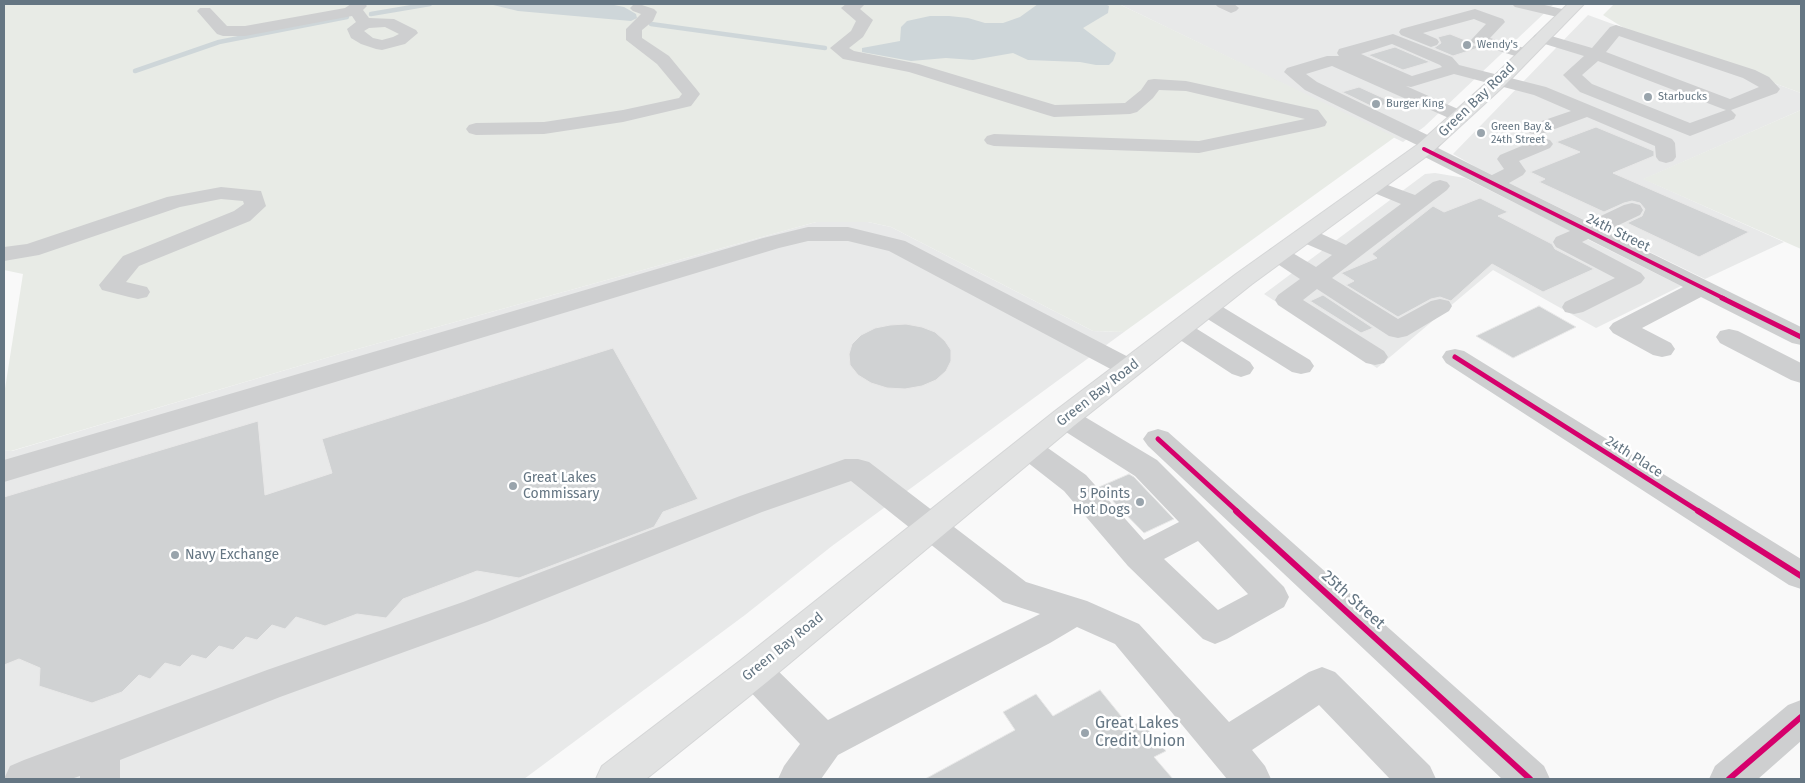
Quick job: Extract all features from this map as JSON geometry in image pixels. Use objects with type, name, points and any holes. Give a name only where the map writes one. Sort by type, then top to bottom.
[{"type":"main road","name":"Green Bay Road","points":[[616,779],[754,671],[1065,418],[1206,308],[1427,147],[1504,76],[1571,9]]},
{"type":"street","points":[[858,4],[849,8],[865,20],[857,34],[838,48],[849,56],[913,68],[1054,111],[1130,108],[1147,94],[1154,84],[1186,86],[1311,114],[1318,122],[1199,147],[1052,144],[994,140]]},
{"type":"street","points":[[1520,4],[1571,9]]},
{"type":"street","points":[[205,10],[223,32],[245,31],[350,12],[356,6],[365,23]]},
{"type":"street","points":[[476,129],[544,128],[623,116],[685,102],[691,94],[663,60],[634,40],[634,29],[647,18],[648,12],[638,8]]},
{"type":"street","points":[[1525,54],[1479,40],[1497,22],[1475,14],[1407,32],[1488,65],[1504,76],[1665,143],[1666,157]]},
{"type":"street","points":[[1616,30],[1749,74],[1763,81],[1771,89],[1690,130],[1586,88],[1572,75],[1591,58],[1616,30]]},
{"type":"street","points":[[1541,38],[1728,110]]},
{"type":"street","points":[[1453,69],[1446,61],[1393,39],[1345,53],[1411,82],[1453,69],[1504,76]]},
{"type":"street","name":"24th Street","points":[[1460,117],[1333,60],[1293,72],[1311,86],[1492,183],[1799,336]]},
{"type":"street","points":[[1557,98],[1586,88]]},
{"type":"street","points":[[1492,183],[1516,171],[1507,159],[1540,137],[1588,111]]},
{"type":"street","points":[[1374,186],[1417,203]]},
{"type":"street","points":[[1375,357],[1287,300],[1440,186]]},
{"type":"street","points":[[4,254],[31,250],[175,202],[221,193],[253,196],[254,206],[242,216],[131,261],[111,285],[138,292]]},
{"type":"street","points":[[1574,308],[1633,278],[1564,242],[1632,210]]},
{"type":"street","points":[[4,471],[771,243],[808,234],[848,234],[897,246],[1130,368]]},
{"type":"street","points":[[1305,235],[1348,254]]},
{"type":"street","points":[[1278,254],[1398,330],[1440,306]]},
{"type":"street","points":[[1662,349],[1622,328],[1702,287]]},
{"type":"street","points":[[1206,308],[1301,366]]},
{"type":"street","points":[[1180,329],[1241,368]]},
{"type":"street","points":[[1763,354],[1799,336]]},
{"type":"street","points":[[1729,337],[1801,374]]},
{"type":"street","name":"24th Place","points":[[1455,357],[1801,576]]},
{"type":"street","points":[[1028,448],[1075,483],[1140,557],[1215,629],[1272,597],[1146,468],[1065,418]]},
{"type":"street","name":"25th Street","points":[[1158,439],[1530,779]]},
{"type":"street","points":[[24,779],[101,764],[267,686],[585,571],[752,504],[845,470],[858,470],[930,528],[1015,592],[1075,611],[1127,634],[1225,746],[1251,779]]},
{"type":"street","points":[[1140,557],[1202,525]]},
{"type":"street","points":[[798,779],[824,742],[1038,633],[1075,611]]},
{"type":"street","points":[[754,671],[824,742]]},
{"type":"street","points":[[1225,746],[1322,684],[1416,779]]},
{"type":"street","points":[[1729,779],[1801,717]]},
{"type":"shaded area","points":[[4,4],[1119,4],[1395,137],[1124,332],[1093,331],[891,227],[868,222],[816,222],[343,353],[11,451],[4,450],[4,395],[23,274],[4,270]]},
{"type":"shaded area","points":[[489,4],[609,4],[624,7],[636,14],[637,18],[631,21],[518,11]]},
{"type":"shaded area","points":[[1038,4],[1105,4],[1109,6],[1108,13],[1083,28],[1116,53],[1113,61],[1109,65],[1096,65],[1080,62],[1028,60],[1013,53],[973,60],[946,58],[911,61],[862,52],[862,48],[900,41],[901,27],[907,21],[930,16],[949,16],[968,18],[985,23],[1003,23],[1020,17]]},
{"type":"shaded area","points":[[1119,4],[1554,4],[1424,127],[1403,142]]},
{"type":"shaded area","points":[[1614,4],[1801,4],[1801,93],[1624,28],[1603,15]]},
{"type":"shaded area","points":[[1588,15],[1801,93],[1801,110],[1644,179],[1784,242],[1705,279],[1453,154]]},
{"type":"shaded area","points":[[1801,110],[1801,249],[1643,179]]},
{"type":"shaded area","points":[[1435,173],[1465,178],[1681,286],[1596,328],[1493,270],[1377,368],[1264,294],[1425,174]]},
{"type":"shaded area","points":[[816,222],[868,222],[891,227],[1093,331],[1124,332],[832,546],[745,615],[524,779],[4,779],[4,450],[12,451],[343,353]]},
{"type":"building","points":[[1450,34],[1470,42],[1472,45],[1481,47],[1453,56],[1434,48],[1441,43],[1438,37]]},
{"type":"building","points":[[1395,47],[1430,62],[1403,70],[1368,55]]},
{"type":"building","points":[[1359,87],[1392,102],[1375,108],[1342,92]]},
{"type":"building","points":[[1596,127],[1654,151],[1654,156],[1613,173],[1749,232],[1699,257],[1627,223],[1642,216],[1645,209],[1640,203],[1632,201],[1624,203],[1604,212],[1539,182],[1545,179],[1530,172],[1580,152],[1556,142]]},
{"type":"building","points":[[1480,198],[1508,212],[1498,216],[1552,244],[1555,249],[1594,269],[1543,292],[1492,264],[1451,301],[1440,297],[1431,299],[1398,317],[1346,285],[1354,281],[1341,273],[1377,258],[1372,254],[1433,206],[1444,212]]},
{"type":"building","points":[[1323,295],[1373,328],[1361,333],[1310,301]]},
{"type":"building","points":[[1539,306],[1576,327],[1513,358],[1476,336]]},
{"type":"building","points":[[906,324],[935,332],[945,341],[951,350],[951,361],[946,371],[936,380],[922,386],[905,389],[887,388],[871,383],[858,375],[850,365],[849,354],[852,344],[861,335],[875,328]]},
{"type":"building","points":[[613,348],[698,499],[663,512],[654,527],[519,578],[477,571],[403,599],[386,618],[357,614],[325,626],[296,617],[285,629],[272,625],[257,640],[246,637],[233,650],[219,646],[206,659],[192,655],[180,667],[165,663],[150,679],[139,675],[122,692],[92,703],[39,686],[40,668],[19,659],[4,665],[4,497],[258,421],[265,495],[332,473],[322,439]]},
{"type":"building","name":"5 Points Hot Dogs","points":[[1129,474],[1174,519],[1144,533],[1099,487]]},
{"type":"building","name":"Great Lakes Credit Union","points":[[1100,690],[1130,727],[1141,721],[1166,751],[1154,757],[1173,779],[925,779],[1015,730],[1003,712],[1036,694],[1053,716]]},
{"type":"waterway","points":[[371,14],[430,4]]},
{"type":"waterway","points":[[135,71],[219,42],[347,17]]},
{"type":"waterway","points":[[651,24],[825,48]]},
{"type":"cycle path","points":[[1424,149],[1801,337]]},
{"type":"cycle path","points":[[1455,357],[1801,576]]},
{"type":"cycle path","points":[[1158,439],[1530,779]]},
{"type":"cycle path","points":[[1729,779],[1801,717]]},
{"type":"place","name":"Wendy's","points":[[1467,45]]},
{"type":"place","name":"Starbucks","points":[[1648,97]]},
{"type":"place","name":"Burger King","points":[[1376,104]]},
{"type":"place","name":"Green Bay & 24th Street","points":[[1481,133]]},
{"type":"place","name":"Great Lakes Commissary","points":[[513,486]]},
{"type":"place","name":"5 Points Hot Dogs","points":[[1140,502]]},
{"type":"place","name":"Navy Exchange","points":[[175,555]]},
{"type":"place","name":"Great Lakes Credit Union","points":[[1085,733]]}]
